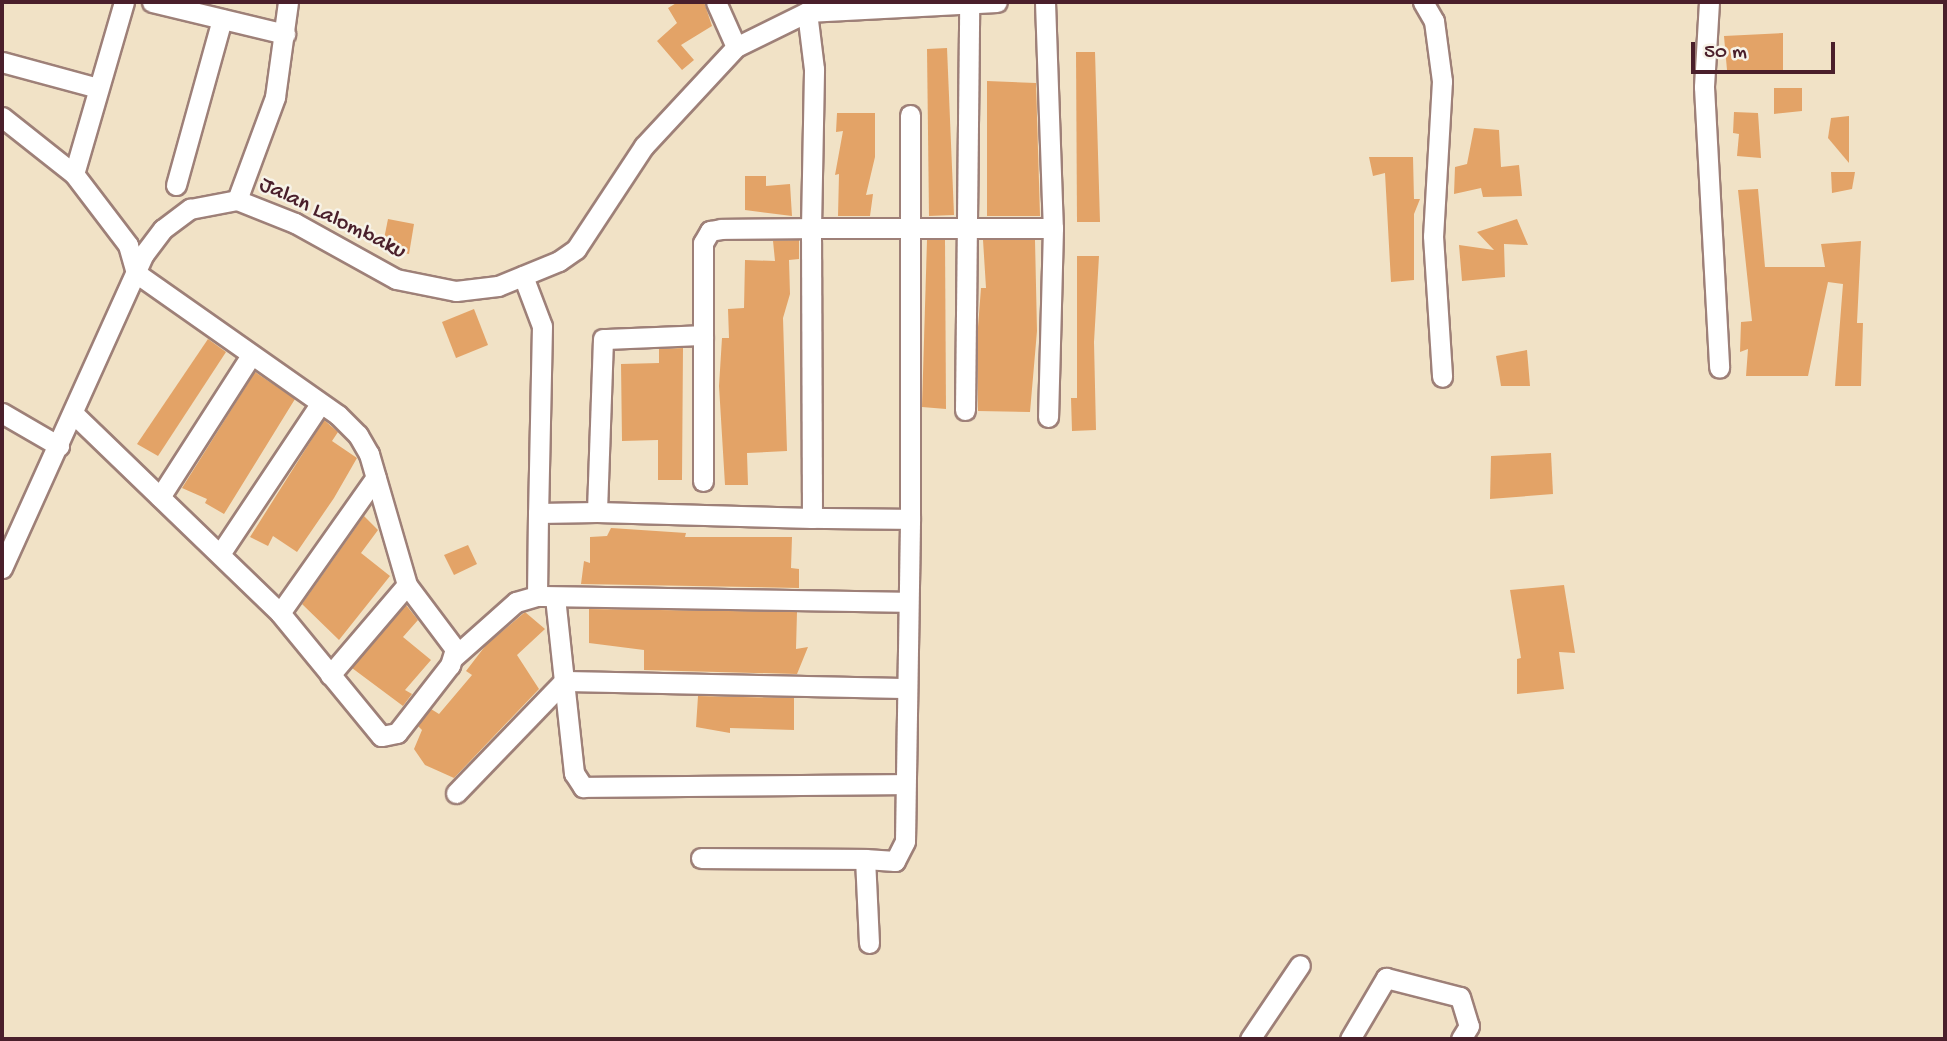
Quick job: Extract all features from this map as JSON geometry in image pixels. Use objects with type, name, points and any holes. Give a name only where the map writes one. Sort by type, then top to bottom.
[{"type":"street","points":[[74,174],[124,2]]},
{"type":"street","points":[[152,2],[285,34]]},
{"type":"street","points":[[237,200],[275,97],[288,2]]},
{"type":"street","points":[[716,2],[736,47]]},
{"type":"street","name":"Jalan Lalombaku","points":[[2,568],[136,273],[153,240],[177,217],[215,202],[237,200],[295,223],[396,279],[422,287],[478,289],[523,276],[576,249],[644,146],[736,47],[807,12],[997,2]]},
{"type":"street","points":[[1045,2],[1053,228],[1048,417]]},
{"type":"street","points":[[1423,2],[1434,21],[1442,81],[1433,236],[1442,377]]},
{"type":"street","points":[[1709,2],[1704,87],[1719,368]]},
{"type":"street","points":[[965,410],[969,3]]},
{"type":"street","points":[[807,12],[814,69],[811,228],[812,518]]},
{"type":"street","points":[[176,185],[222,19]]},
{"type":"street","points":[[2,62],[98,88]]},
{"type":"street","points":[[701,858],[895,861],[901,855],[910,519],[910,114]]},
{"type":"street","points":[[2,117],[74,174],[128,245],[136,273],[320,404],[358,435],[376,477],[407,585],[446,634],[454,657]]},
{"type":"street","points":[[703,481],[702,252],[707,234],[721,229],[1053,228]]},
{"type":"street","points":[[523,276],[542,326],[538,513],[546,596],[564,681],[574,772],[583,787],[905,784]]},
{"type":"street","points":[[597,512],[603,339],[703,335]]},
{"type":"street","points":[[160,497],[251,355]]},
{"type":"street","points":[[220,554],[320,404]]},
{"type":"street","points":[[2,413],[59,446]]},
{"type":"street","points":[[74,414],[280,613],[381,736],[390,737],[454,657],[516,601],[546,596],[907,602]]},
{"type":"street","points":[[280,613],[376,477]]},
{"type":"street","points":[[538,513],[910,519]]},
{"type":"street","points":[[330,675],[407,585]]},
{"type":"street","points":[[456,793],[564,681],[905,688]]},
{"type":"street","points":[[865,859],[869,943]]},
{"type":"street","points":[[1250,1039],[1300,965]]},
{"type":"street","points":[[1350,1039],[1385,978],[1460,997],[1469,1026],[1461,1039]]},
{"type":"building","points":[[678,2],[704,2],[712,26],[681,45],[694,60],[682,70],[657,41],[677,23],[668,8]]},
{"type":"building","points":[[1783,33],[1783,72],[1727,70],[1724,36]]},
{"type":"building","points":[[947,48],[954,215],[929,216],[927,49]]},
{"type":"building","points":[[1076,52],[1095,52],[1100,222],[1077,222]]},
{"type":"building","points":[[987,81],[1036,83],[1040,216],[987,216]]},
{"type":"building","points":[[1774,88],[1802,88],[1802,111],[1774,114]]},
{"type":"building","points":[[1734,112],[1758,113],[1761,158],[1737,156],[1739,134],[1733,133]]},
{"type":"building","points":[[837,113],[875,113],[875,157],[866,195],[873,194],[870,216],[838,216],[839,174],[835,175],[843,131],[836,132]]},
{"type":"building","points":[[1849,116],[1849,163],[1828,138],[1831,118]]},
{"type":"building","points":[[1474,128],[1499,130],[1501,167],[1519,165],[1522,196],[1483,197],[1481,188],[1454,194],[1455,167],[1467,164]]},
{"type":"building","points":[[1369,157],[1413,157],[1414,199],[1420,199],[1414,214],[1414,280],[1391,282],[1385,173],[1373,176]]},
{"type":"building","points":[[1831,172],[1855,172],[1852,189],[1832,193]]},
{"type":"building","points":[[745,176],[766,176],[766,186],[790,184],[792,216],[745,210]]},
{"type":"building","points":[[1758,189],[1765,267],[1825,267],[1821,244],[1861,241],[1857,323],[1863,323],[1861,386],[1835,386],[1843,284],[1828,282],[1808,376],[1746,376],[1748,349],[1740,352],[1741,322],[1752,321],[1738,190]]},
{"type":"building","points":[[388,219],[414,224],[409,254],[382,249]]},
{"type":"building","points":[[1517,219],[1528,245],[1504,244],[1505,277],[1462,281],[1459,245],[1494,250],[1477,232]]},
{"type":"building","points":[[799,240],[799,259],[789,260],[790,294],[783,318],[787,451],[747,453],[748,485],[725,485],[719,386],[722,338],[729,338],[728,309],[744,308],[745,260],[775,261],[773,241]]},
{"type":"building","points":[[927,240],[945,240],[946,409],[922,407]]},
{"type":"building","points":[[983,240],[1035,240],[1037,331],[1030,412],[978,411],[978,327],[981,288],[986,288]]},
{"type":"building","points":[[1077,256],[1099,256],[1094,342],[1096,430],[1072,431],[1071,398],[1077,398]]},
{"type":"building","points":[[474,309],[488,345],[456,358],[442,322]]},
{"type":"building","points":[[208,339],[226,352],[158,456],[137,444]]},
{"type":"building","points":[[683,348],[682,480],[658,480],[658,440],[622,441],[621,364],[659,363],[659,349]]},
{"type":"building","points":[[1527,350],[1530,386],[1501,386],[1496,356]]},
{"type":"building","points":[[255,372],[295,399],[224,514],[205,503],[207,499],[182,488]]},
{"type":"building","points":[[324,420],[338,432],[332,441],[357,458],[334,498],[297,552],[273,536],[268,546],[250,537]]},
{"type":"building","points":[[1551,453],[1553,494],[1490,499],[1491,456]]},
{"type":"building","points":[[364,516],[378,530],[361,553],[390,576],[339,640],[302,604]]},
{"type":"building","points":[[611,528],[686,533],[685,537],[792,537],[791,568],[799,569],[799,588],[581,584],[584,561],[590,563],[590,537],[607,536]]},
{"type":"building","points":[[468,545],[477,564],[454,575],[444,555]]},
{"type":"building","points":[[1564,585],[1575,653],[1559,652],[1564,689],[1517,694],[1517,659],[1521,658],[1510,590]]},
{"type":"building","points":[[406,605],[418,620],[403,637],[431,660],[405,690],[412,694],[403,706],[352,668]]},
{"type":"building","points":[[589,609],[797,612],[796,649],[808,647],[797,674],[644,670],[644,650],[589,643]]},
{"type":"building","points":[[525,612],[545,629],[517,655],[539,689],[454,778],[425,765],[414,749],[422,730],[418,726],[431,709],[439,714],[472,675],[466,671],[486,645]]},
{"type":"building","points":[[698,696],[794,698],[794,730],[730,728],[730,733],[696,727]]}]
